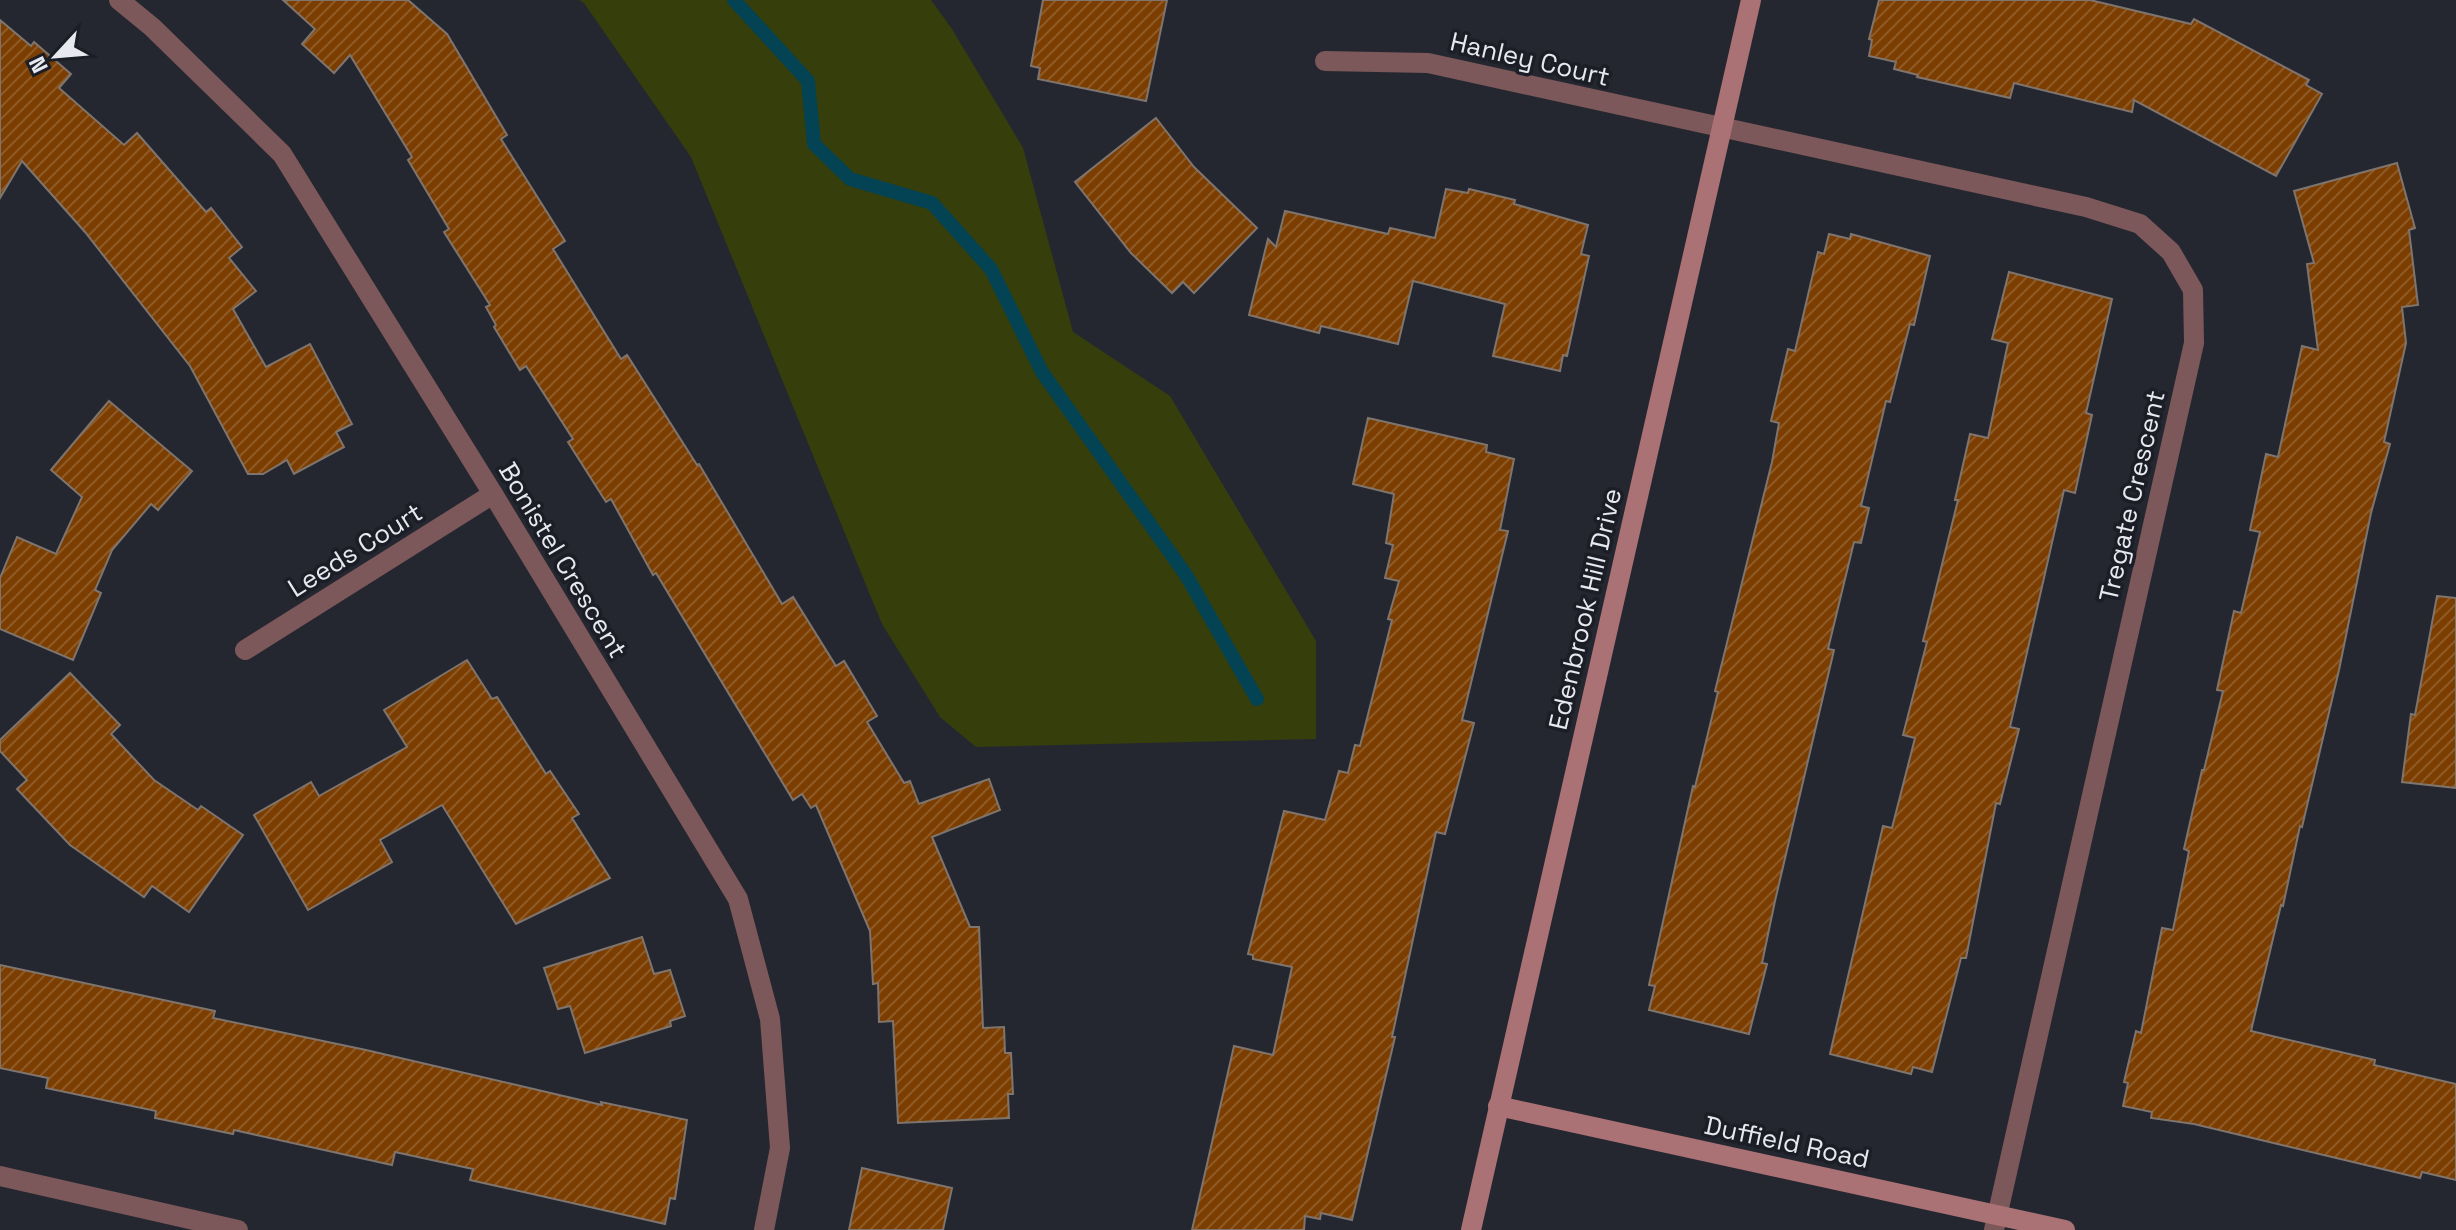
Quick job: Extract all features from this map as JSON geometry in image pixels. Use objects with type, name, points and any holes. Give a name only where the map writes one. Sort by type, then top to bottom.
[{"type":"street","name":"Bonistel Crescent","points":[[119,0],[152,27],[282,154],[493,494],[738,899],[770,1019],[780,1148],[764,1230]]},
{"type":"street","name":"Edenbrook Hill Drive","points":[[1471,1230],[1751,0]]},
{"type":"street","name":"Hanley Court","points":[[1325,61],[1428,63],[1721,128]]},
{"type":"street","name":"Tregate Crescent","points":[[1721,128],[2086,207],[2140,224],[2171,252],[2193,290],[2194,343],[1996,1222]]},
{"type":"street","name":"Leeds Court","points":[[245,650],[493,494]]},
{"type":"street","name":"Duffield Road","points":[[1498,1106],[1996,1222],[2065,1230]]},
{"type":"street","points":[[0,1176],[238,1230]]},
{"type":"green space","points":[[579,0],[931,0],[952,29],[1023,148],[1073,332],[1170,396],[1316,641],[1316,739],[976,747],[940,717],[882,624],[691,157]]},
{"type":"building","points":[[283,0],[408,0],[447,34],[507,135],[501,139],[565,241],[553,249],[621,359],[627,355],[699,464],[782,604],[793,597],[836,666],[844,661],[877,716],[867,722],[904,783],[910,781],[919,804],[989,779],[1000,810],[932,837],[970,927],[979,927],[983,1028],[1004,1027],[1005,1053],[1011,1053],[1013,1094],[1008,1094],[1009,1118],[898,1123],[893,1021],[879,1022],[878,983],[873,984],[870,931],[816,805],[811,808],[802,794],[793,800],[656,573],[653,575],[611,499],[606,502],[568,442],[573,439],[526,366],[520,370],[494,327],[496,325],[486,307],[490,305],[444,232],[449,229],[408,160],[412,157],[350,55],[334,73],[302,44],[315,29]]},
{"type":"building","points":[[1043,0],[1167,0],[1146,101],[1038,79],[1040,68],[1031,66]]},
{"type":"building","points":[[1879,0],[2090,0],[2191,24],[2194,19],[2309,80],[2306,85],[2322,94],[2276,176],[2134,100],[2132,112],[2014,83],[2010,98],[1894,69],[1896,62],[1869,56],[1872,40],[1869,39]]},
{"type":"building","points":[[0,20],[31,46],[34,42],[71,74],[59,88],[124,145],[137,133],[206,212],[211,208],[242,247],[229,258],[256,291],[233,309],[266,367],[310,344],[352,424],[336,432],[344,447],[294,474],[287,460],[263,474],[248,474],[190,366],[85,232],[22,161],[0,198]]},
{"type":"building","points":[[1156,118],[1194,167],[1257,228],[1194,293],[1183,282],[1172,293],[1131,253],[1075,182]]},
{"type":"building","points":[[2397,163],[2415,228],[2409,230],[2418,305],[2402,307],[2406,343],[2384,442],[2390,444],[2371,513],[2339,670],[2302,827],[2251,1031],[2375,1060],[2374,1065],[2456,1084],[2456,1180],[2422,1172],[2420,1178],[2194,1124],[2151,1118],[2152,1112],[2123,1106],[2128,1083],[2124,1082],[2136,1031],[2141,1033],[2162,928],[2173,930],[2189,851],[2184,849],[2223,691],[2217,690],[2234,611],[2241,613],[2260,532],[2250,530],[2266,454],[2278,457],[2302,346],[2318,350],[2307,264],[2314,263],[2294,191]]},
{"type":"building","points":[[1446,189],[1468,193],[1469,189],[1515,200],[1514,204],[1588,225],[1581,254],[1589,256],[1567,356],[1563,355],[1560,371],[1493,356],[1505,304],[1413,281],[1398,344],[1321,326],[1319,333],[1249,315],[1268,239],[1276,247],[1285,211],[1388,234],[1390,228],[1435,238]]},
{"type":"building","points":[[1829,234],[1850,239],[1851,234],[1930,256],[1914,325],[1910,324],[1890,402],[1886,401],[1861,506],[1869,508],[1861,543],[1854,542],[1828,649],[1834,650],[1775,901],[1762,963],[1767,964],[1749,1034],[1649,1010],[1655,986],[1649,985],[1693,786],[1718,692],[1715,691],[1772,462],[1779,423],[1771,421],[1788,349],[1795,351],[1818,252],[1824,254]]},
{"type":"building","points":[[2009,272],[2112,299],[2086,413],[2092,415],[2075,493],[2064,490],[2010,727],[2019,729],[2000,804],[1996,803],[1966,958],[1961,958],[1932,1072],[1913,1067],[1911,1074],[1830,1054],[1883,826],[1892,828],[1915,738],[1903,735],[1927,642],[1923,641],[1958,500],[1955,500],[1970,434],[1988,438],[2008,343],[1992,339]]},
{"type":"building","points":[[109,401],[192,471],[158,510],[151,504],[112,550],[95,590],[101,593],[73,660],[0,629],[0,578],[17,537],[56,554],[82,497],[51,470]]},
{"type":"building","points":[[1368,418],[1487,445],[1486,452],[1514,459],[1500,530],[1508,531],[1462,720],[1474,723],[1445,834],[1436,832],[1392,1037],[1395,1037],[1352,1220],[1321,1213],[1320,1219],[1305,1216],[1304,1230],[1192,1230],[1234,1046],[1273,1055],[1292,967],[1253,959],[1253,955],[1248,954],[1284,811],[1325,820],[1339,771],[1348,773],[1355,745],[1360,746],[1392,620],[1388,619],[1399,581],[1385,578],[1393,545],[1386,543],[1394,494],[1353,484]]},
{"type":"building","points":[[2437,596],[2456,598],[2456,788],[2402,782],[2411,714],[2415,715]]},
{"type":"building","points":[[467,660],[492,699],[497,697],[546,774],[550,771],[579,814],[572,818],[610,878],[516,924],[442,805],[380,840],[392,862],[308,910],[254,815],[311,782],[319,796],[407,747],[384,710]]},
{"type":"building","points":[[70,673],[120,725],[111,734],[154,780],[198,810],[201,806],[243,835],[189,912],[152,886],[144,897],[70,845],[17,789],[27,780],[0,751],[0,740]]},
{"type":"building","points":[[642,937],[654,974],[670,970],[685,1016],[670,1021],[671,1026],[585,1053],[570,1006],[558,1009],[544,968]]},
{"type":"building","points":[[0,965],[215,1011],[213,1018],[602,1105],[601,1102],[687,1120],[675,1199],[670,1198],[665,1224],[470,1180],[473,1169],[395,1152],[392,1165],[234,1130],[233,1134],[155,1118],[156,1111],[46,1088],[48,1078],[0,1068]]},
{"type":"building","points":[[862,1168],[952,1188],[943,1230],[849,1230]]},
{"type":"waterway","points":[[734,0],[808,81],[814,144],[850,179],[932,203],[991,269],[1042,372],[1186,575],[1257,699]]}]
